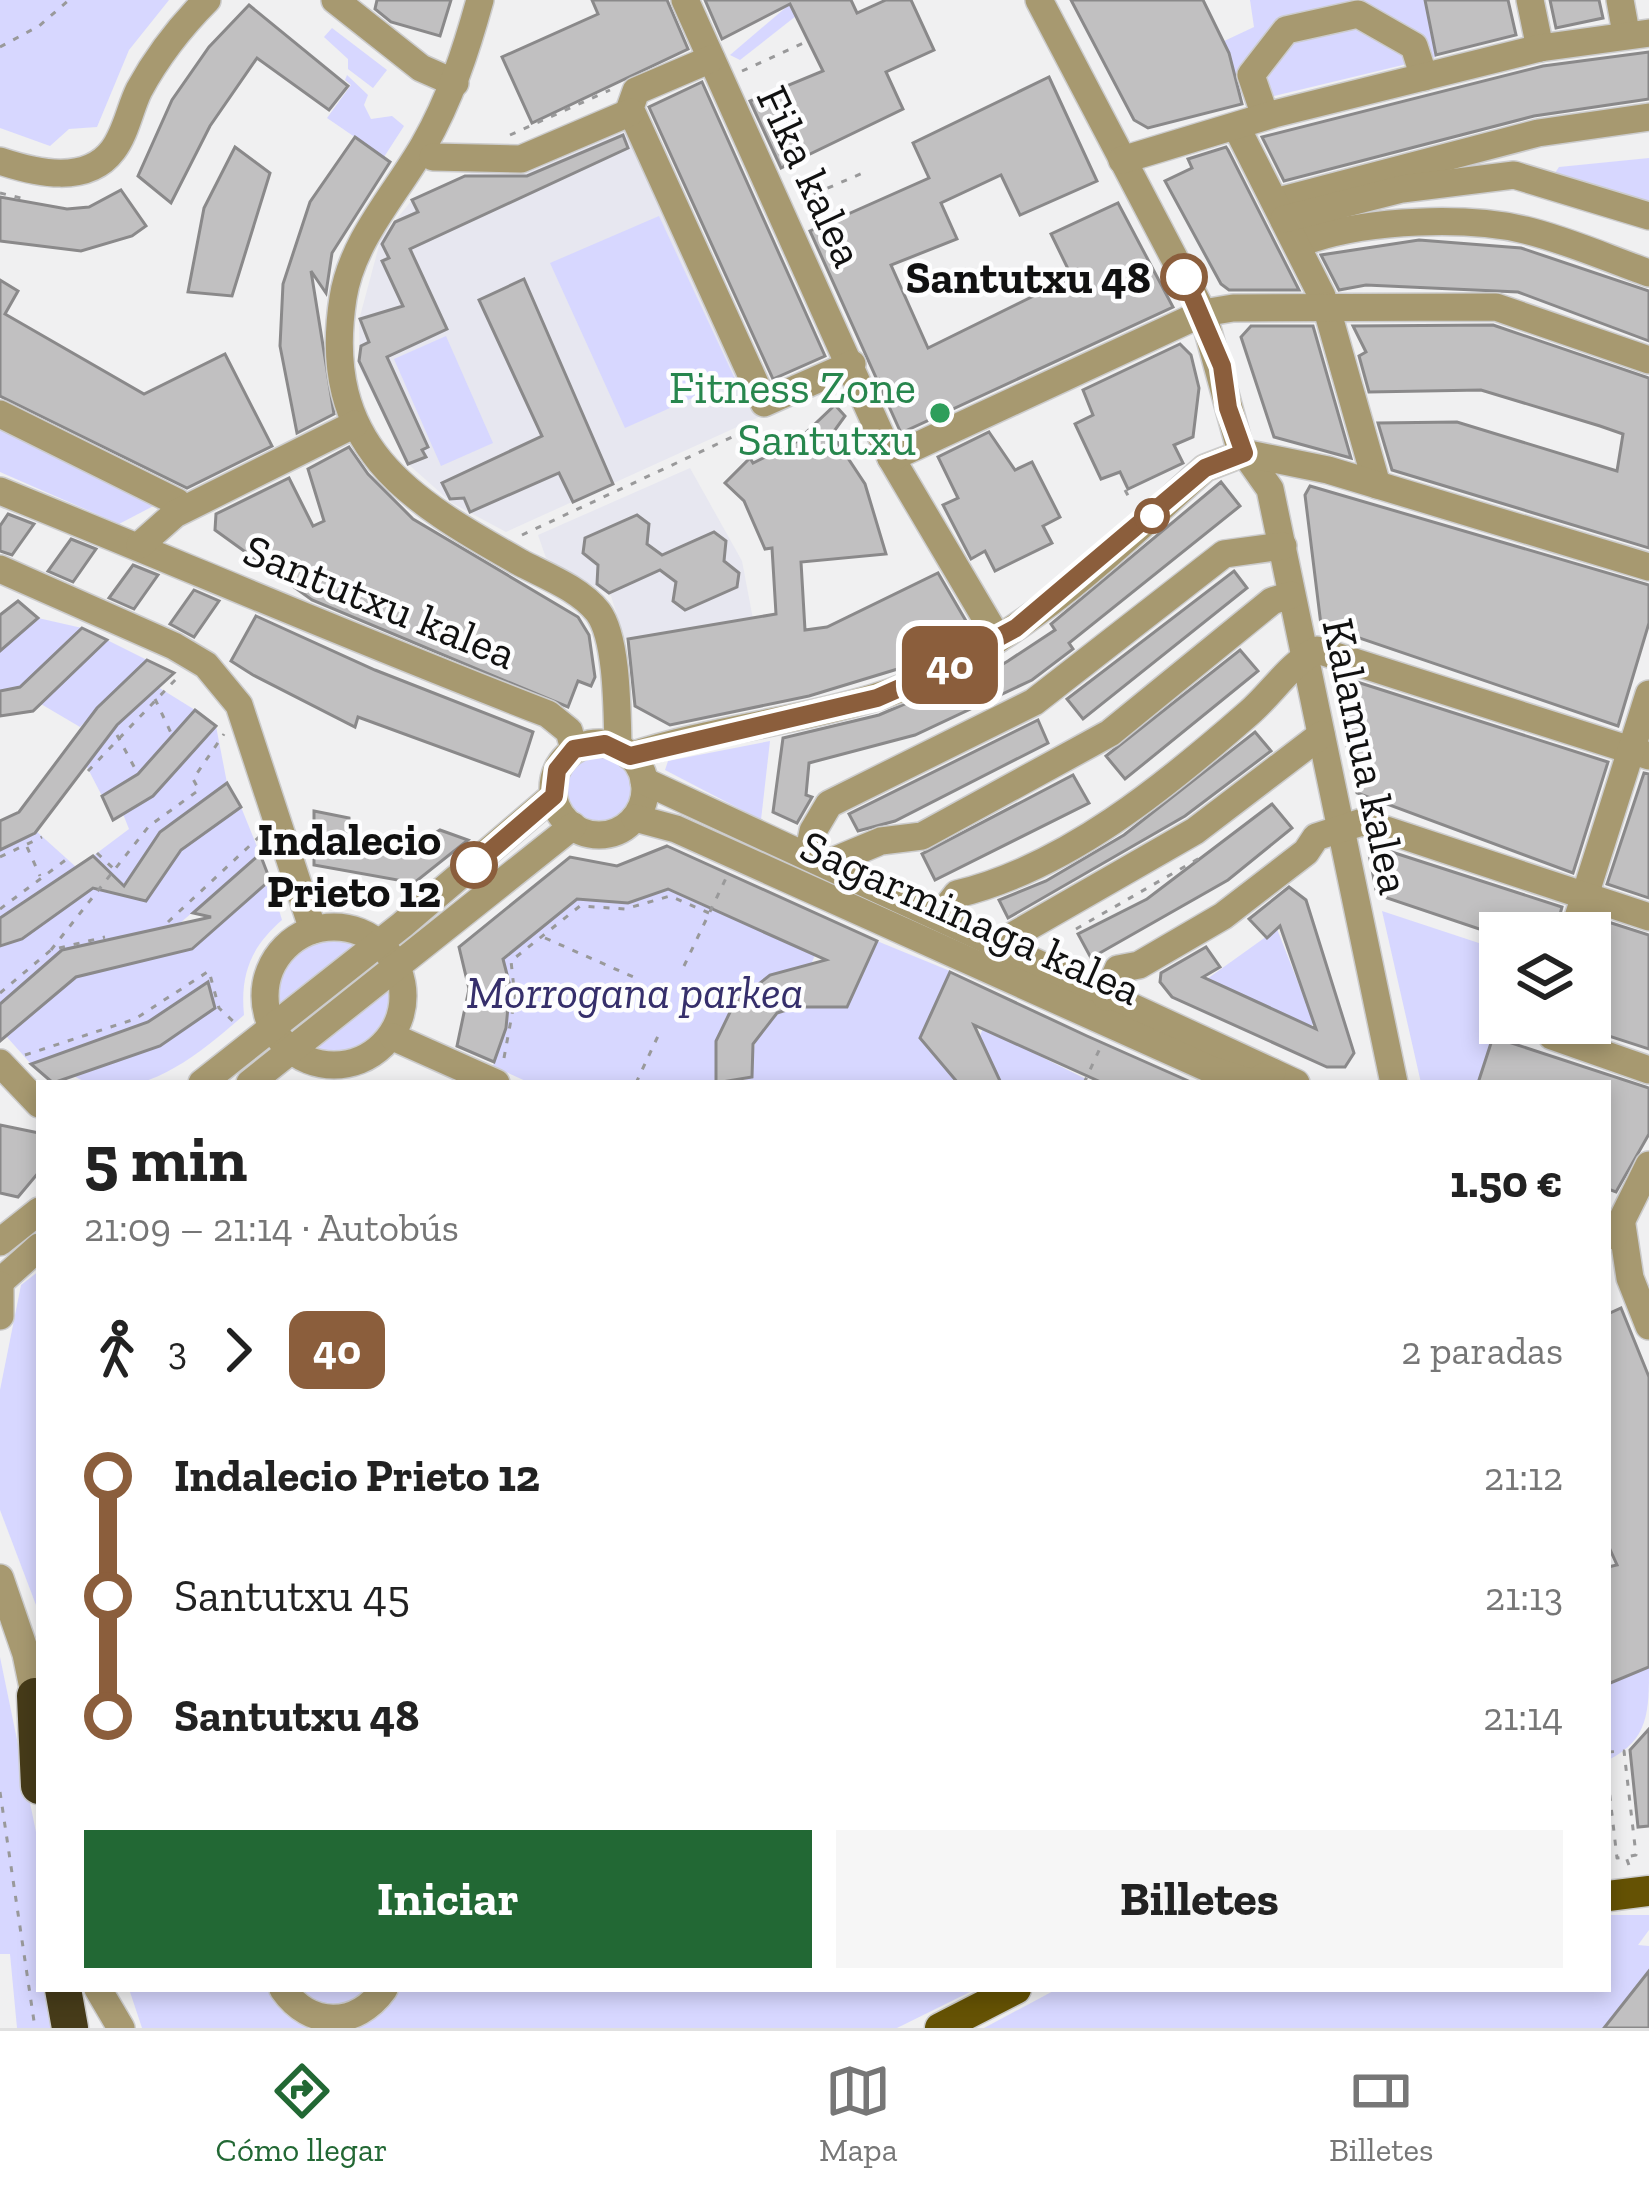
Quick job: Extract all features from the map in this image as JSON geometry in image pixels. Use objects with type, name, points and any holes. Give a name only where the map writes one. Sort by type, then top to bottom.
[{"type":"highway","points":[[64,1992],[70,2028]]},
{"type":"main road","points":[[1611,1895],[1645,1888]]},
{"type":"main road","points":[[940,2028],[1010,1992]]},
{"type":"street","points":[[0,161],[48,172],[78,173],[96,166],[115,149],[139,91],[173,35],[208,0]]},
{"type":"street","points":[[334,0],[421,68],[455,83]]},
{"type":"street","points":[[480,0],[455,83],[422,150],[363,243],[345,288],[340,366],[355,424],[385,469],[441,519],[570,590],[598,612],[631,761],[634,818],[612,833],[573,826],[554,796],[557,770],[574,749],[590,744],[631,761],[877,698],[998,639],[1209,465],[1244,453],[1377,485],[1649,567]]},
{"type":"street","name":"Fika kalea","points":[[685,0],[723,67],[891,458],[998,639]]},
{"type":"street","points":[[1039,0],[1203,313],[1244,453]]},
{"type":"street","points":[[1530,0],[1540,48]]},
{"type":"street","points":[[1122,160],[1265,116],[1424,76],[1540,48],[1637,33],[1620,0]]},
{"type":"street","points":[[1265,116],[1251,75],[1286,29],[1358,14],[1414,46],[1424,76]]},
{"type":"street","points":[[723,67],[636,91],[631,112],[764,403],[853,364]]},
{"type":"street","points":[[434,157],[521,159],[631,112]]},
{"type":"street","points":[[1649,117],[1538,133],[1286,199],[1290,218],[1312,239],[1356,224],[1526,230],[1649,273]]},
{"type":"street","points":[[1240,134],[1290,218],[1324,301],[1377,485]]},
{"type":"street","points":[[1290,218],[1402,189],[1514,175],[1649,216]]},
{"type":"street","points":[[891,458],[1203,313],[1324,301],[1496,307],[1649,360]]},
{"type":"street","points":[[1209,465],[1224,382]]},
{"type":"street","points":[[0,414],[176,502]]},
{"type":"street","points":[[140,545],[175,514],[355,424]]},
{"type":"street","name":"Kalamua kalea","points":[[1244,453],[1270,489],[1283,546],[1281,598],[1292,667],[1321,735],[1328,833],[1392,1080]]},
{"type":"street","name":"Santutxu kalea","points":[[0,491],[140,545],[305,621],[548,714],[569,731],[574,749]]},
{"type":"street","points":[[826,855],[829,804],[1034,702],[1224,554],[1283,546]]},
{"type":"street","points":[[0,569],[174,646],[217,678],[243,717],[313,930]]},
{"type":"street","points":[[826,855],[922,836],[1110,733],[1281,598]]},
{"type":"street","points":[[953,898],[1112,820],[1189,764],[1292,667],[1326,648],[1640,753]]},
{"type":"street","points":[[1579,912],[1640,753],[1649,694]]},
{"type":"street","points":[[1014,935],[1195,831],[1321,735]]},
{"type":"street","name":"Sagarminaga kalea","points":[[631,761],[826,855],[1112,982],[1278,1079]]},
{"type":"street","points":[[206,1080],[554,796]]},
{"type":"street","name":"Sagarminaga kalea","points":[[634,818],[676,829],[1212,1070],[1244,1080]]},
{"type":"street","points":[[826,855],[953,898],[1014,935],[1112,982],[1223,916],[1328,833],[1362,822],[1649,916]]},
{"type":"street","points":[[254,1080],[573,826]]},
{"type":"street","points":[[348,929],[377,944],[396,968],[404,994],[393,1037],[369,1059],[351,1063],[316,1062],[290,1050],[272,1026],[266,1003],[269,968],[279,951],[313,930],[348,929]]},
{"type":"street","points":[[393,1037],[493,1079]]},
{"type":"street","points":[[1585,1044],[1649,1070]]},
{"type":"street","points":[[9,1060],[36,1100]]},
{"type":"street","points":[[1649,1165],[1622,1229],[1630,1278],[1649,1326]]},
{"type":"street","points":[[0,1242],[36,1213]]},
{"type":"street","points":[[0,1316],[0,1283],[36,1250]]},
{"type":"street","points":[[0,1578],[36,1704]]},
{"type":"street","points":[[95,1992],[103,2028]]},
{"type":"street","points":[[96,1992],[121,2028]]},
{"type":"street","points":[[285,1992],[301,2014],[331,2026],[359,2019],[382,1992]]},
{"type":"path","points":[[0,47],[69,0]]},
{"type":"path","points":[[723,67],[808,41]]},
{"type":"path","points":[[502,139],[610,90]]},
{"type":"path","points":[[793,203],[865,172]]},
{"type":"path","points":[[0,194],[25,200]]},
{"type":"path","points":[[534,528],[771,420],[764,403]]},
{"type":"path","points":[[1125,490],[1130,499]]},
{"type":"path","points":[[88,771],[117,735],[184,672]]},
{"type":"path","points":[[154,698],[172,735]]},
{"type":"path","points":[[0,993],[51,950],[118,872],[149,826],[199,790],[194,779],[228,729]]},
{"type":"path","points":[[117,735],[138,774]]},
{"type":"path","points":[[168,922],[262,833]]},
{"type":"path","points":[[0,857],[43,837]]},
{"type":"path","points":[[26,844],[41,878]]},
{"type":"path","points":[[97,854],[118,872]]},
{"type":"path","points":[[0,909],[67,859]]},
{"type":"path","points":[[684,966],[733,863]]},
{"type":"path","points":[[493,1079],[512,1030],[512,961],[580,906],[625,909],[670,896],[710,913]]},
{"type":"path","points":[[51,950],[105,937]]},
{"type":"path","points":[[543,937],[638,979]]},
{"type":"path","points":[[9,1060],[135,1019],[208,971],[219,1008],[235,1023]]},
{"type":"path","points":[[636,1080],[658,1036]]},
{"type":"path","points":[[1085,1080],[1105,1036]]},
{"type":"path","points":[[1611,1752],[1624,1750],[1636,1855],[1616,1858],[1611,1809]]},
{"type":"path","points":[[0,1792],[35,2028]]},
{"type":"path","points":[[1626,1857],[1645,1888]]},
{"type":"shaded area","points":[[621,116],[759,417],[506,532],[452,503],[408,464],[360,369],[359,320],[381,238],[412,200]]},
{"type":"shaded area","points":[[690,468],[742,561],[753,619],[625,640],[611,596],[546,558],[538,535]]},
{"type":"green space","points":[[0,0],[169,0],[129,50],[97,127],[69,129],[50,146],[0,128]]},
{"type":"green space","points":[[1250,0],[1425,0],[1436,57],[1245,103],[1222,42],[1254,27]]},
{"type":"green space","points":[[790,4],[796,16],[740,60],[730,55]]},
{"type":"green space","points":[[332,28],[387,70],[373,88],[348,69],[348,59],[324,37]]},
{"type":"green space","points":[[347,75],[368,95],[364,105],[371,119],[392,116],[404,126],[384,157],[327,118],[351,85],[345,80]]},
{"type":"green space","points":[[1649,158],[1649,208],[1553,176],[1559,167]]},
{"type":"green space","points":[[659,216],[735,379],[625,428],[550,263]]},
{"type":"green space","points":[[446,336],[493,443],[441,466],[394,359]]},
{"type":"green space","points":[[10,417],[163,501],[119,524],[0,472],[0,429]]},
{"type":"green space","points":[[38,618],[82,628],[20,687],[0,691],[0,651]]},
{"type":"green space","points":[[107,640],[147,660],[80,727],[41,704]]},
{"type":"green space","points":[[158,687],[195,710],[138,774],[102,796],[87,767],[117,725]]},
{"type":"green space","points":[[216,726],[227,783],[160,832],[119,894],[146,901],[181,850],[241,807],[260,854],[179,924],[0,1004],[0,947],[23,939],[111,875],[93,856],[129,829],[123,814],[153,796]]},
{"type":"green space","points":[[770,741],[761,820],[665,770],[668,761]]},
{"type":"green space","points":[[601,754],[626,764],[636,789],[626,814],[601,824],[576,814],[566,789],[576,764]]},
{"type":"green space","points":[[36,831],[76,867],[0,918],[0,850]]},
{"type":"green space","points":[[270,880],[282,920],[262,940],[250,962],[244,1015],[165,1073],[147,1080],[74,1076],[161,1046],[215,1008],[148,1022],[31,1064],[6,1036],[76,977],[192,949]]},
{"type":"green space","name":"Morrogana parkea","points":[[668,889],[815,955],[810,967],[767,979],[736,1004],[719,1039],[716,1080],[523,1080],[493,1066],[507,1013],[503,959],[577,899],[628,903]]},
{"type":"green space","points":[[1382,911],[1479,943],[1479,1044],[1491,1044],[1479,1080],[1420,1080]]},
{"type":"green space","points":[[1277,929],[1314,1023],[1311,1026],[1207,979]]},
{"type":"green space","points":[[328,934],[362,939],[280,1004],[281,979],[289,959],[305,944]]},
{"type":"green space","name":"Morrogana parkea","points":[[877,941],[950,971],[920,1038],[956,1080],[744,1080],[752,1077],[758,1037],[777,1015],[808,1006],[847,1007]]},
{"type":"green space","points":[[392,978],[394,1008],[372,1044],[331,1054],[312,1045]]},
{"type":"green space","points":[[983,1028],[1088,1080],[998,1080],[978,1041]]},
{"type":"green space","points":[[36,1273],[36,1605],[0,1510],[0,1390],[21,1285]]},
{"type":"green space","points":[[0,1657],[36,1832],[36,1992],[58,1992],[64,2028],[17,2028],[10,1954],[0,1954]]},
{"type":"green space","points":[[1649,1667],[1644,1722],[1632,1743],[1611,1758],[1611,1683]]},
{"type":"green space","points":[[1611,1915],[1649,1915],[1649,1930],[1638,1945],[1649,1946],[1649,1971],[1604,2028],[984,2028],[1051,1992],[1611,1992]]},
{"type":"green space","points":[[130,1992],[970,1992],[897,2028],[142,2028]]},
{"type":"building","points":[[377,0],[451,0],[440,36],[391,22],[375,9]]},
{"type":"building","points":[[592,0],[667,0],[688,49],[532,123],[502,57],[598,14]]},
{"type":"building","points":[[705,0],[851,0],[857,13],[886,0],[911,0],[934,50],[886,72],[903,109],[781,168],[750,101],[823,71],[790,4],[722,39]]},
{"type":"building","points":[[1071,0],[1203,0],[1229,53],[1242,104],[1148,128],[1134,120]]},
{"type":"building","points":[[1425,0],[1508,0],[1516,35],[1436,55]]},
{"type":"building","points":[[1550,0],[1599,0],[1603,18],[1556,28]]},
{"type":"building","points":[[249,5],[348,86],[329,110],[257,58],[210,126],[171,203],[138,176],[172,100],[209,47]]},
{"type":"building","points":[[1649,52],[1649,99],[1534,116],[1284,181],[1262,137],[1543,66]]},
{"type":"building","points":[[1049,77],[1097,181],[1020,215],[1001,175],[941,203],[957,239],[891,265],[928,348],[1072,277],[1051,234],[1118,203],[1173,307],[901,433],[810,231],[929,178],[913,143]]},
{"type":"building","points":[[702,82],[825,356],[773,379],[649,107]]},
{"type":"building","points":[[623,135],[628,148],[410,249],[447,329],[387,357],[428,447],[422,450],[426,457],[408,464],[359,361],[361,346],[369,342],[360,319],[403,306],[382,261],[389,258],[382,244],[395,222],[418,212],[412,200],[465,176],[527,176]]},
{"type":"building","points":[[355,137],[390,162],[332,253],[326,293],[311,271],[334,414],[297,433],[280,346],[283,284],[310,202]]},
{"type":"building","points":[[235,147],[270,173],[232,296],[188,292],[204,208]]},
{"type":"building","points":[[1226,147],[1299,290],[1229,290],[1221,284],[1165,181],[1192,168],[1188,159]]},
{"type":"building","points":[[121,190],[146,226],[132,236],[81,251],[0,241],[0,197],[67,209],[89,207]]},
{"type":"building","points":[[1419,240],[1521,248],[1649,291],[1649,341],[1518,292],[1366,285],[1339,290],[1321,255]]},
{"type":"building","points":[[524,279],[613,484],[573,502],[559,473],[470,512],[464,498],[450,499],[442,483],[542,436],[479,300]]},
{"type":"building","points":[[0,280],[18,291],[5,314],[144,394],[225,354],[272,446],[187,488],[0,396]]},
{"type":"building","points":[[1493,325],[1649,378],[1649,548],[1392,470],[1378,423],[1457,422],[1617,471],[1623,434],[1600,426],[1481,390],[1369,392],[1359,356],[1366,352],[1353,326]]},
{"type":"building","points":[[1251,326],[1313,326],[1351,458],[1274,437],[1241,337]]},
{"type":"building","points":[[1180,344],[1191,355],[1199,388],[1193,437],[1174,445],[1183,463],[1128,489],[1120,472],[1101,479],[1075,424],[1093,415],[1083,390]]},
{"type":"building","points":[[835,405],[845,416],[832,434],[865,484],[886,554],[801,562],[805,630],[827,627],[938,573],[973,633],[914,664],[809,696],[670,725],[635,706],[628,639],[776,614],[772,548],[765,549],[744,501],[725,483],[750,458],[753,463],[796,442]]},
{"type":"building","points":[[989,432],[1015,470],[1032,462],[1060,517],[1043,526],[1052,543],[995,571],[985,551],[971,559],[943,505],[958,498],[938,457]]},
{"type":"building","points":[[349,447],[368,474],[413,519],[578,617],[589,635],[595,677],[591,686],[578,681],[568,707],[312,600],[215,530],[216,514],[289,478],[313,526],[324,521],[308,469]]},
{"type":"building","points":[[1221,482],[1240,506],[1069,643],[1073,649],[1032,680],[915,735],[809,763],[806,795],[812,797],[797,823],[773,812],[783,738],[879,715],[977,673],[980,678],[1055,630],[1051,624]]},
{"type":"building","points":[[1310,486],[1649,585],[1649,623],[1618,726],[1321,625],[1305,495]]},
{"type":"building","points":[[8,514],[34,524],[12,555],[0,551],[0,526]]},
{"type":"building","points":[[637,515],[649,524],[647,544],[662,555],[714,532],[726,541],[724,561],[739,573],[737,587],[685,610],[673,601],[676,582],[660,570],[609,593],[597,584],[598,565],[583,553],[585,538]]},
{"type":"building","points":[[71,539],[96,549],[73,582],[48,571]]},
{"type":"building","points":[[133,565],[158,575],[134,609],[109,598]]},
{"type":"building","points":[[1234,571],[1247,588],[1083,719],[1067,699]]},
{"type":"building","points":[[194,590],[219,601],[194,637],[170,624]]},
{"type":"building","points":[[18,601],[38,618],[0,651],[0,615]]},
{"type":"building","points":[[256,616],[375,670],[533,732],[519,776],[358,717],[355,727],[253,675],[231,661]]},
{"type":"building","points":[[82,628],[107,640],[33,711],[0,716],[0,691],[20,687]]},
{"type":"building","points":[[1240,650],[1258,671],[1125,779],[1106,756]]},
{"type":"building","points":[[147,660],[174,673],[117,725],[35,833],[0,850],[0,821],[19,812],[97,708]]},
{"type":"building","points":[[1332,674],[1608,762],[1573,873],[1357,793]]},
{"type":"building","points":[[195,710],[216,726],[153,796],[113,820],[102,796],[138,774]]},
{"type":"building","points":[[1038,720],[1048,743],[895,821],[858,831],[849,814]]},
{"type":"building","points":[[1255,732],[1271,751],[1185,816],[1008,918],[999,900],[1046,881],[1124,835]]},
{"type":"building","points":[[1644,773],[1649,774],[1649,898],[1607,884]]},
{"type":"building","points":[[1073,775],[1089,803],[935,880],[922,854]]},
{"type":"building","points":[[227,783],[241,807],[181,850],[146,901],[93,888],[22,939],[0,946],[0,918],[93,856],[124,886],[160,832]]},
{"type":"building","points":[[1272,804],[1292,828],[1228,880],[1091,958],[1078,934],[1147,899]]},
{"type":"building","points":[[314,811],[349,818],[350,840],[406,851],[440,830],[468,840],[414,883],[314,865]]},
{"type":"building","points":[[1367,844],[1562,907],[1561,912],[1479,912],[1479,929],[1384,897],[1376,890]]},
{"type":"building","points":[[667,846],[877,941],[847,1007],[796,1007],[777,1013],[753,1044],[752,1077],[716,1080],[716,1041],[734,1004],[770,975],[826,960],[668,889],[628,903],[577,899],[503,959],[510,986],[506,1028],[494,1062],[457,1046],[469,989],[459,947],[570,857],[617,866]]},
{"type":"building","points":[[260,854],[270,880],[192,949],[76,977],[0,1041],[0,1004],[62,950],[211,917],[193,913]]},
{"type":"building","points":[[1289,887],[1306,900],[1354,1053],[1345,1067],[1327,1067],[1172,997],[1160,982],[1161,973],[1206,947],[1220,967],[1203,977],[1316,1029],[1280,926],[1267,938],[1249,919]]},
{"type":"building","points":[[1611,923],[1649,935],[1649,1049],[1611,1037]]},
{"type":"building","points":[[950,972],[1186,1080],[1096,1080],[974,1025],[1000,1080],[955,1080],[920,1038]]},
{"type":"building","points":[[208,982],[215,1008],[160,1046],[62,1080],[50,1080],[31,1064],[148,1022]]},
{"type":"building","points":[[1491,1044],[1514,1044],[1649,1088],[1649,1134],[1616,1192],[1611,1190],[1611,1080],[1479,1080]]},
{"type":"building","points":[[0,1125],[36,1132],[36,1176],[18,1197],[0,1193]]},
{"type":"building","points":[[1621,1308],[1649,1377],[1649,1667],[1611,1683],[1611,1566],[1617,1565],[1611,1552],[1611,1313]]},
{"type":"building","points":[[1649,1729],[1649,1826],[1638,1827],[1630,1750]]},
{"type":"building","points":[[1649,1971],[1649,2028],[1604,2028]]},
{"type":"bus line","name":"40","points":[[474,865],[554,796],[557,770],[574,749],[605,744],[630,756],[877,698],[925,677],[1016,628],[1205,468],[1244,453],[1228,408],[1222,366],[1184,277]]},
{"type":"place","name":"Santutxu 48","points":[[1184,277]]},
{"type":"place","name":"Fitness Zone Santutxu","points":[[940,413]]},
{"type":"place","name":"Indalecio Prieto 12","points":[[474,865]]}]
